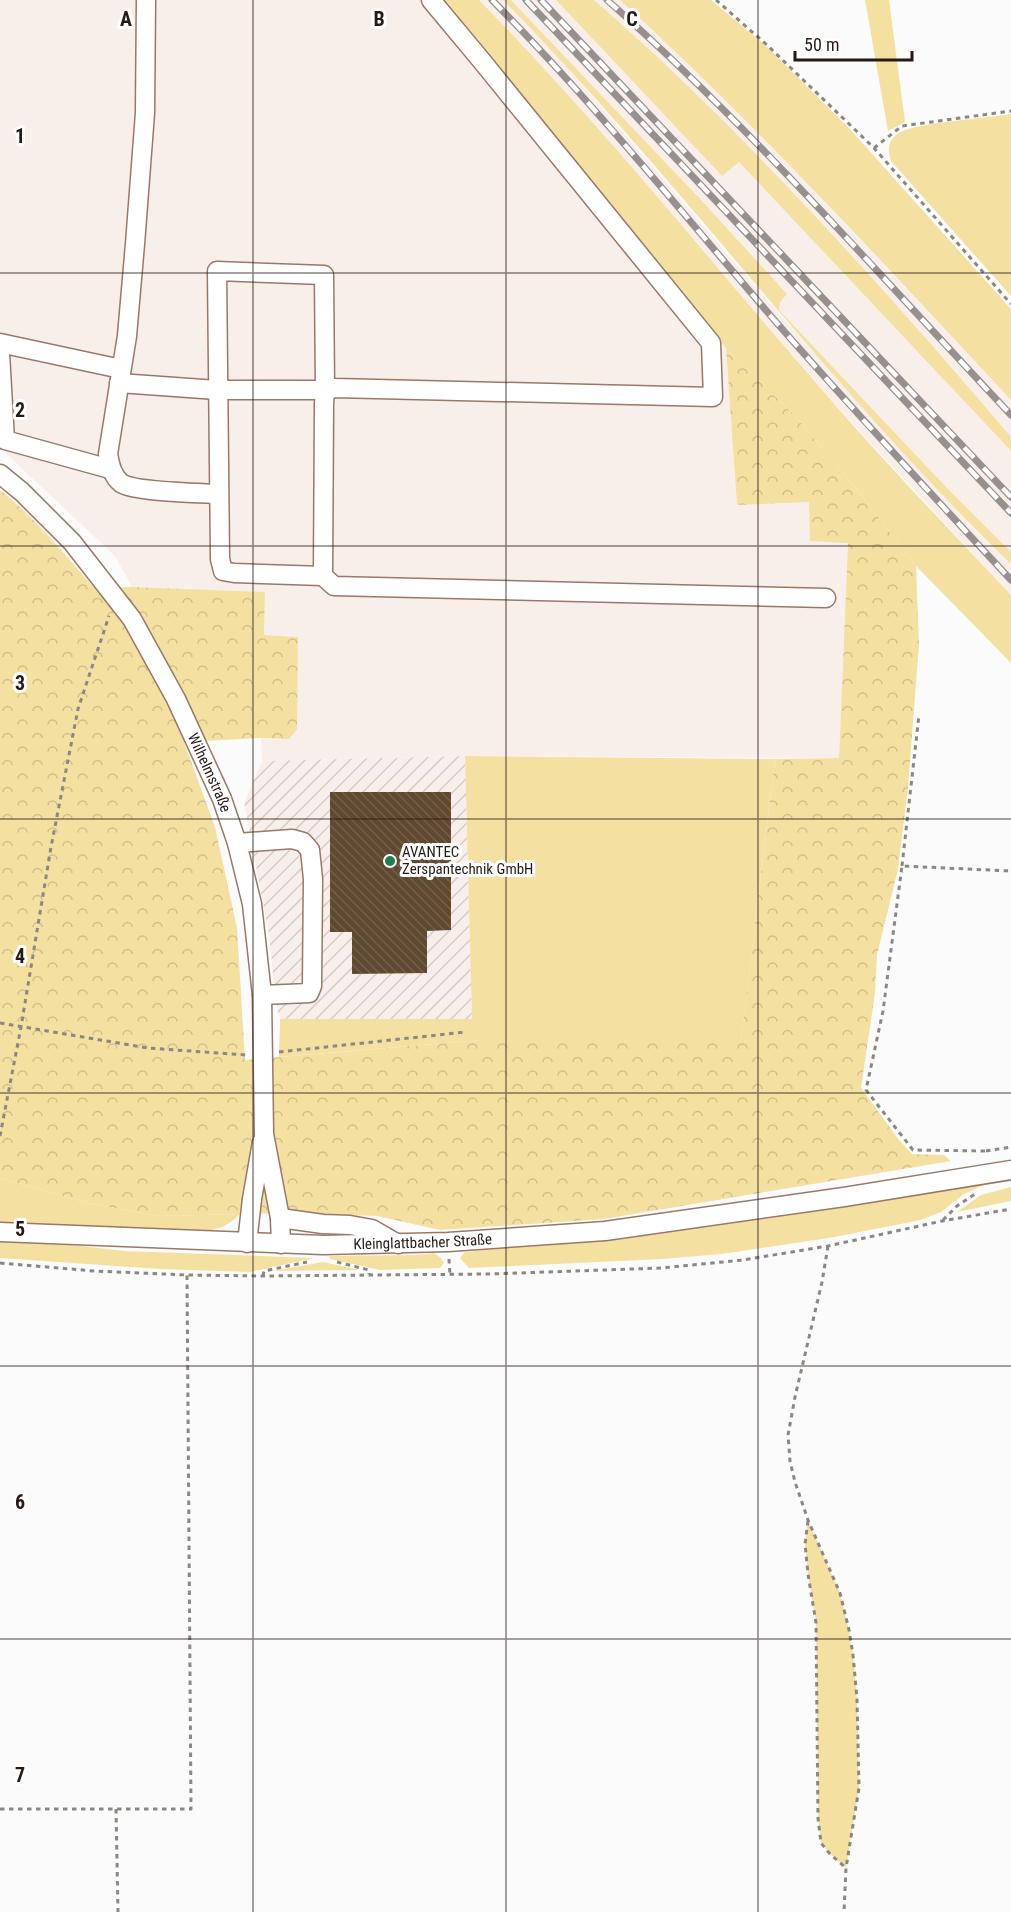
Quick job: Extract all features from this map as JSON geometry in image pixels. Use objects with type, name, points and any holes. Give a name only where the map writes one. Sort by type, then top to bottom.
[{"type":"street","points":[[146,0],[145,113],[127,336],[108,454],[110,469],[122,483],[142,489],[218,494]]},
{"type":"street","points":[[0,343],[120,376],[217,390],[325,390],[335,388],[712,397],[711,343],[431,0]]},
{"type":"street","points":[[323,576],[324,275],[217,271],[218,494],[220,559],[223,571],[323,576],[334,586],[826,598]]},
{"type":"street","points":[[0,353],[5,440],[110,469]]},
{"type":"street","name":"Wilhelmstraße","points":[[0,474],[22,492],[72,542],[132,619],[176,699],[222,799],[237,843],[252,904],[262,995],[261,1054],[264,1134],[280,1218],[281,1244]]},
{"type":"street","points":[[237,843],[292,839],[303,842],[310,850],[313,879],[312,986],[309,993],[262,995]]},
{"type":"street","name":"Wilhelmstraße","points":[[247,1243],[252,1199],[264,1134]]},
{"type":"street","name":"Kleinglattbacher Straße","points":[[0,1232],[247,1243],[398,1244],[605,1231],[844,1197],[1011,1170]]},
{"type":"street","points":[[280,1218],[372,1229],[398,1244]]},
{"type":"path","points":[[717,0],[874,148],[1011,304]]},
{"type":"path","points":[[874,148],[902,126],[1011,111]]},
{"type":"path","points":[[0,1136],[78,709],[115,597]]},
{"type":"path","points":[[919,714],[883,1011],[866,1090],[913,1150],[985,1151]]},
{"type":"path","points":[[902,867],[1011,872]]},
{"type":"path","points":[[0,1023],[148,1048],[242,1055],[466,1032]]},
{"type":"path","points":[[942,1221],[957,1206],[979,1192]]},
{"type":"path","points":[[0,1263],[94,1271],[263,1276],[490,1274],[661,1268],[743,1260],[828,1246],[942,1221],[1011,1209]]},
{"type":"path","points":[[828,1246],[788,1435],[790,1461],[795,1482],[808,1520],[840,1593],[853,1655],[857,1699],[859,1788],[846,1868],[844,1912]]},
{"type":"path","points":[[263,1276],[264,1271],[313,1261]]},
{"type":"path","points":[[334,1262],[369,1270],[369,1274]]},
{"type":"path","points":[[0,1809],[191,1809],[188,1275]]},
{"type":"path","points":[[808,1520],[806,1544],[808,1574],[816,1623],[818,1818],[821,1843],[846,1868]]},
{"type":"path","points":[[116,1809],[118,1912]]},
{"type":"shaded area","points":[[0,0],[437,0],[489,59],[726,348],[737,505],[809,502],[848,542],[839,758],[465,756],[262,761],[261,738],[281,740],[298,637],[264,635],[265,593],[132,587],[115,556],[0,448]]},
{"type":"shaded area","points":[[479,0],[503,0],[560,59],[782,317],[975,530],[1011,564],[1011,595],[830,399],[547,71]]},
{"type":"shaded area","points":[[511,0],[556,0],[722,176],[739,162],[1011,451],[1011,552],[946,487],[779,310],[780,302],[787,294]]},
{"type":"shaded area","points":[[594,0],[620,0],[780,154],[1011,400],[1011,437],[863,268],[767,165],[668,67]]},
{"type":"shaded area","points":[[465,756],[472,1019],[280,1019],[276,1004],[269,935],[244,803],[262,761]]},
{"type":"green space","points":[[437,0],[479,0],[614,146],[851,423],[1011,595],[1011,663],[916,566],[854,486],[794,415],[726,348],[489,59]]},
{"type":"green space","points":[[503,0],[511,0],[787,294],[780,302],[779,310],[946,487],[1011,552],[1011,564],[885,433],[602,105]]},
{"type":"green space","points":[[556,0],[594,0],[713,111],[801,201],[929,342],[1011,437],[1011,451],[739,162],[722,176]]},
{"type":"green space","points":[[620,0],[711,0],[766,46],[848,127],[1011,309],[1011,400],[771,146]]},
{"type":"green space","points":[[865,0],[889,0],[905,122],[888,131]]},
{"type":"green space","points":[[1011,114],[1011,296],[891,161],[889,149],[893,139],[907,129]]},
{"type":"green space","points":[[726,348],[794,415],[854,486],[916,566],[919,645],[908,787],[898,869],[877,955],[875,993],[861,1088],[912,1154],[944,1155],[951,1161],[604,1219],[440,1230],[377,1216],[290,1213],[157,1216],[88,1203],[0,1178],[0,490],[61,549],[94,588],[132,587],[265,592],[264,635],[298,637],[297,729],[289,739],[184,742],[215,827],[237,928],[245,1060],[481,1040],[741,1040],[775,759],[839,758],[848,543],[810,541],[809,502],[737,505]]},
{"type":"green space","points":[[465,756],[775,759],[741,1041],[481,1040],[279,1057],[280,1019],[472,1019]]},
{"type":"green space","points":[[0,1178],[88,1203],[157,1216],[240,1214],[221,1227],[199,1232],[0,1223]]},
{"type":"green space","points":[[1011,1179],[1011,1181],[984,1185],[964,1194],[941,1212],[921,1220],[829,1238],[721,1254],[469,1268],[460,1258],[465,1252],[592,1239]]},
{"type":"green space","points":[[1011,1187],[1011,1201],[957,1212],[981,1195]]},
{"type":"green space","points":[[0,1239],[125,1251],[314,1258],[251,1272],[159,1269],[0,1258]]},
{"type":"green space","points":[[434,1253],[444,1263],[440,1268],[380,1270],[330,1259],[329,1256],[418,1255]]},
{"type":"green space","points":[[323,1262],[360,1270],[273,1271]]},
{"type":"green space","points":[[808,1520],[840,1593],[853,1655],[857,1699],[859,1788],[846,1868],[821,1843],[818,1818],[816,1623],[805,1544]]},
{"type":"building","name":"AVANTEC Zerspantechnik GmbH","points":[[330,792],[451,792],[451,930],[427,931],[427,973],[352,974],[352,932],[330,932]]},
{"type":"railway","points":[[492,0],[602,118],[776,322],[1011,580]]},
{"type":"railway","points":[[526,0],[1011,513]]},
{"type":"railway","points":[[541,0],[1011,497]]},
{"type":"railway","points":[[607,0],[713,99],[764,151],[1011,415]]},
{"type":"place","name":"AVANTEC Zerspantechnik GmbH","points":[[390,861]]}]
